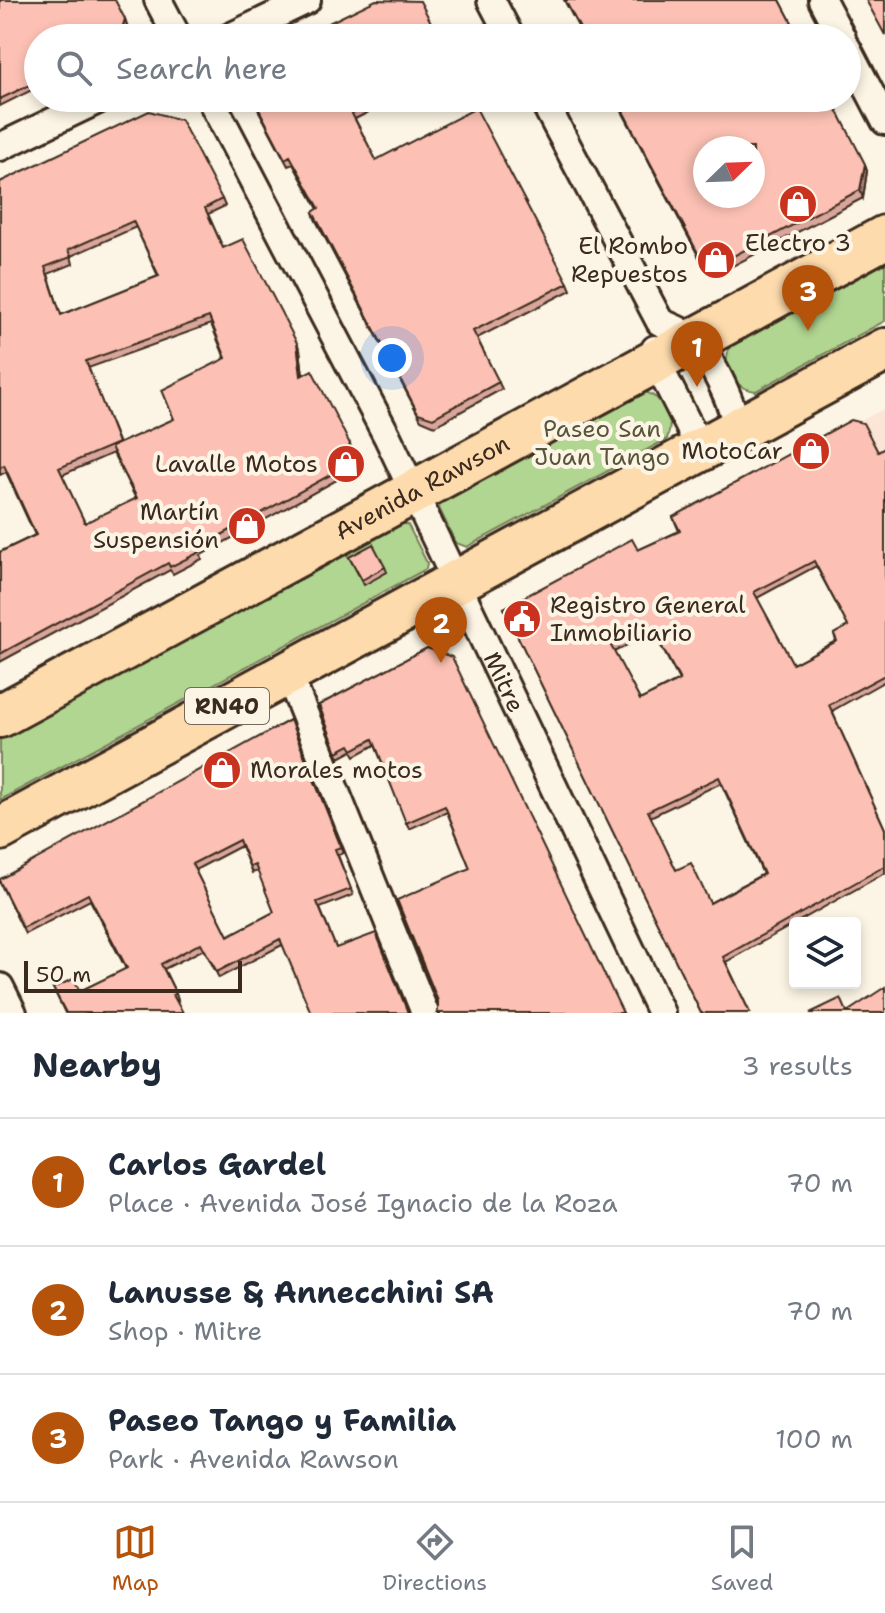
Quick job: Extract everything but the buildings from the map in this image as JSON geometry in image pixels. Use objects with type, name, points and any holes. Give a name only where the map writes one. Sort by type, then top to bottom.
[{"type":"main road","name":"Avenida Rawson","points":[[0,716],[413,493],[670,341],[885,237]]},
{"type":"main road","name":"RN40","points":[[0,829],[885,350]]},
{"type":"street","points":[[158,0],[171,24]]},
{"type":"street","points":[[257,24],[307,0]]},
{"type":"street","points":[[491,0],[504,24]]},
{"type":"street","points":[[822,0],[835,24]]},
{"type":"street","points":[[861,75],[885,121]]},
{"type":"street","points":[[0,147],[73,112]]},
{"type":"street","name":"Mitre","points":[[217,112],[379,422],[661,1013]]},
{"type":"street","points":[[549,112],[670,341],[693,434],[722,438],[734,411],[703,351],[670,341]]},
{"type":"street","points":[[288,673],[425,1013]]},
{"type":"street","points":[[0,987],[13,1013]]},
{"type":"shaded area","points":[[885,408],[885,466],[861,421]]},
{"type":"green space","points":[[885,258],[885,321],[756,391],[739,385],[733,379],[727,366],[732,341]]},
{"type":"green space","name":"Paseo San Juan Tango","points":[[641,390],[666,408],[670,422],[667,439],[467,547],[456,543],[439,508],[440,501]]},
{"type":"green space","points":[[398,521],[408,525],[427,563],[426,569],[0,800],[0,737]]},
{"type":"place","name":"Electro 3","points":[[798,204]]},
{"type":"place","name":"El Rombo Repuestos","points":[[716,260]]},
{"type":"place","name":"Paseo Tango y Familia","points":[[808,331]]},
{"type":"place","name":"Carlos Gardel","points":[[697,387]]},
{"type":"place","name":"MotoCar","points":[[811,451]]},
{"type":"place","name":"Lavalle Motos","points":[[346,464]]},
{"type":"place","name":"Martín Suspensión","points":[[247,526]]},
{"type":"place","name":"Registro General Inmobiliario","points":[[522,619]]},
{"type":"place","name":"Lanusse & Annecchini SA","points":[[441,663]]},
{"type":"place","name":"Morales motos","points":[[222,770]]}]
